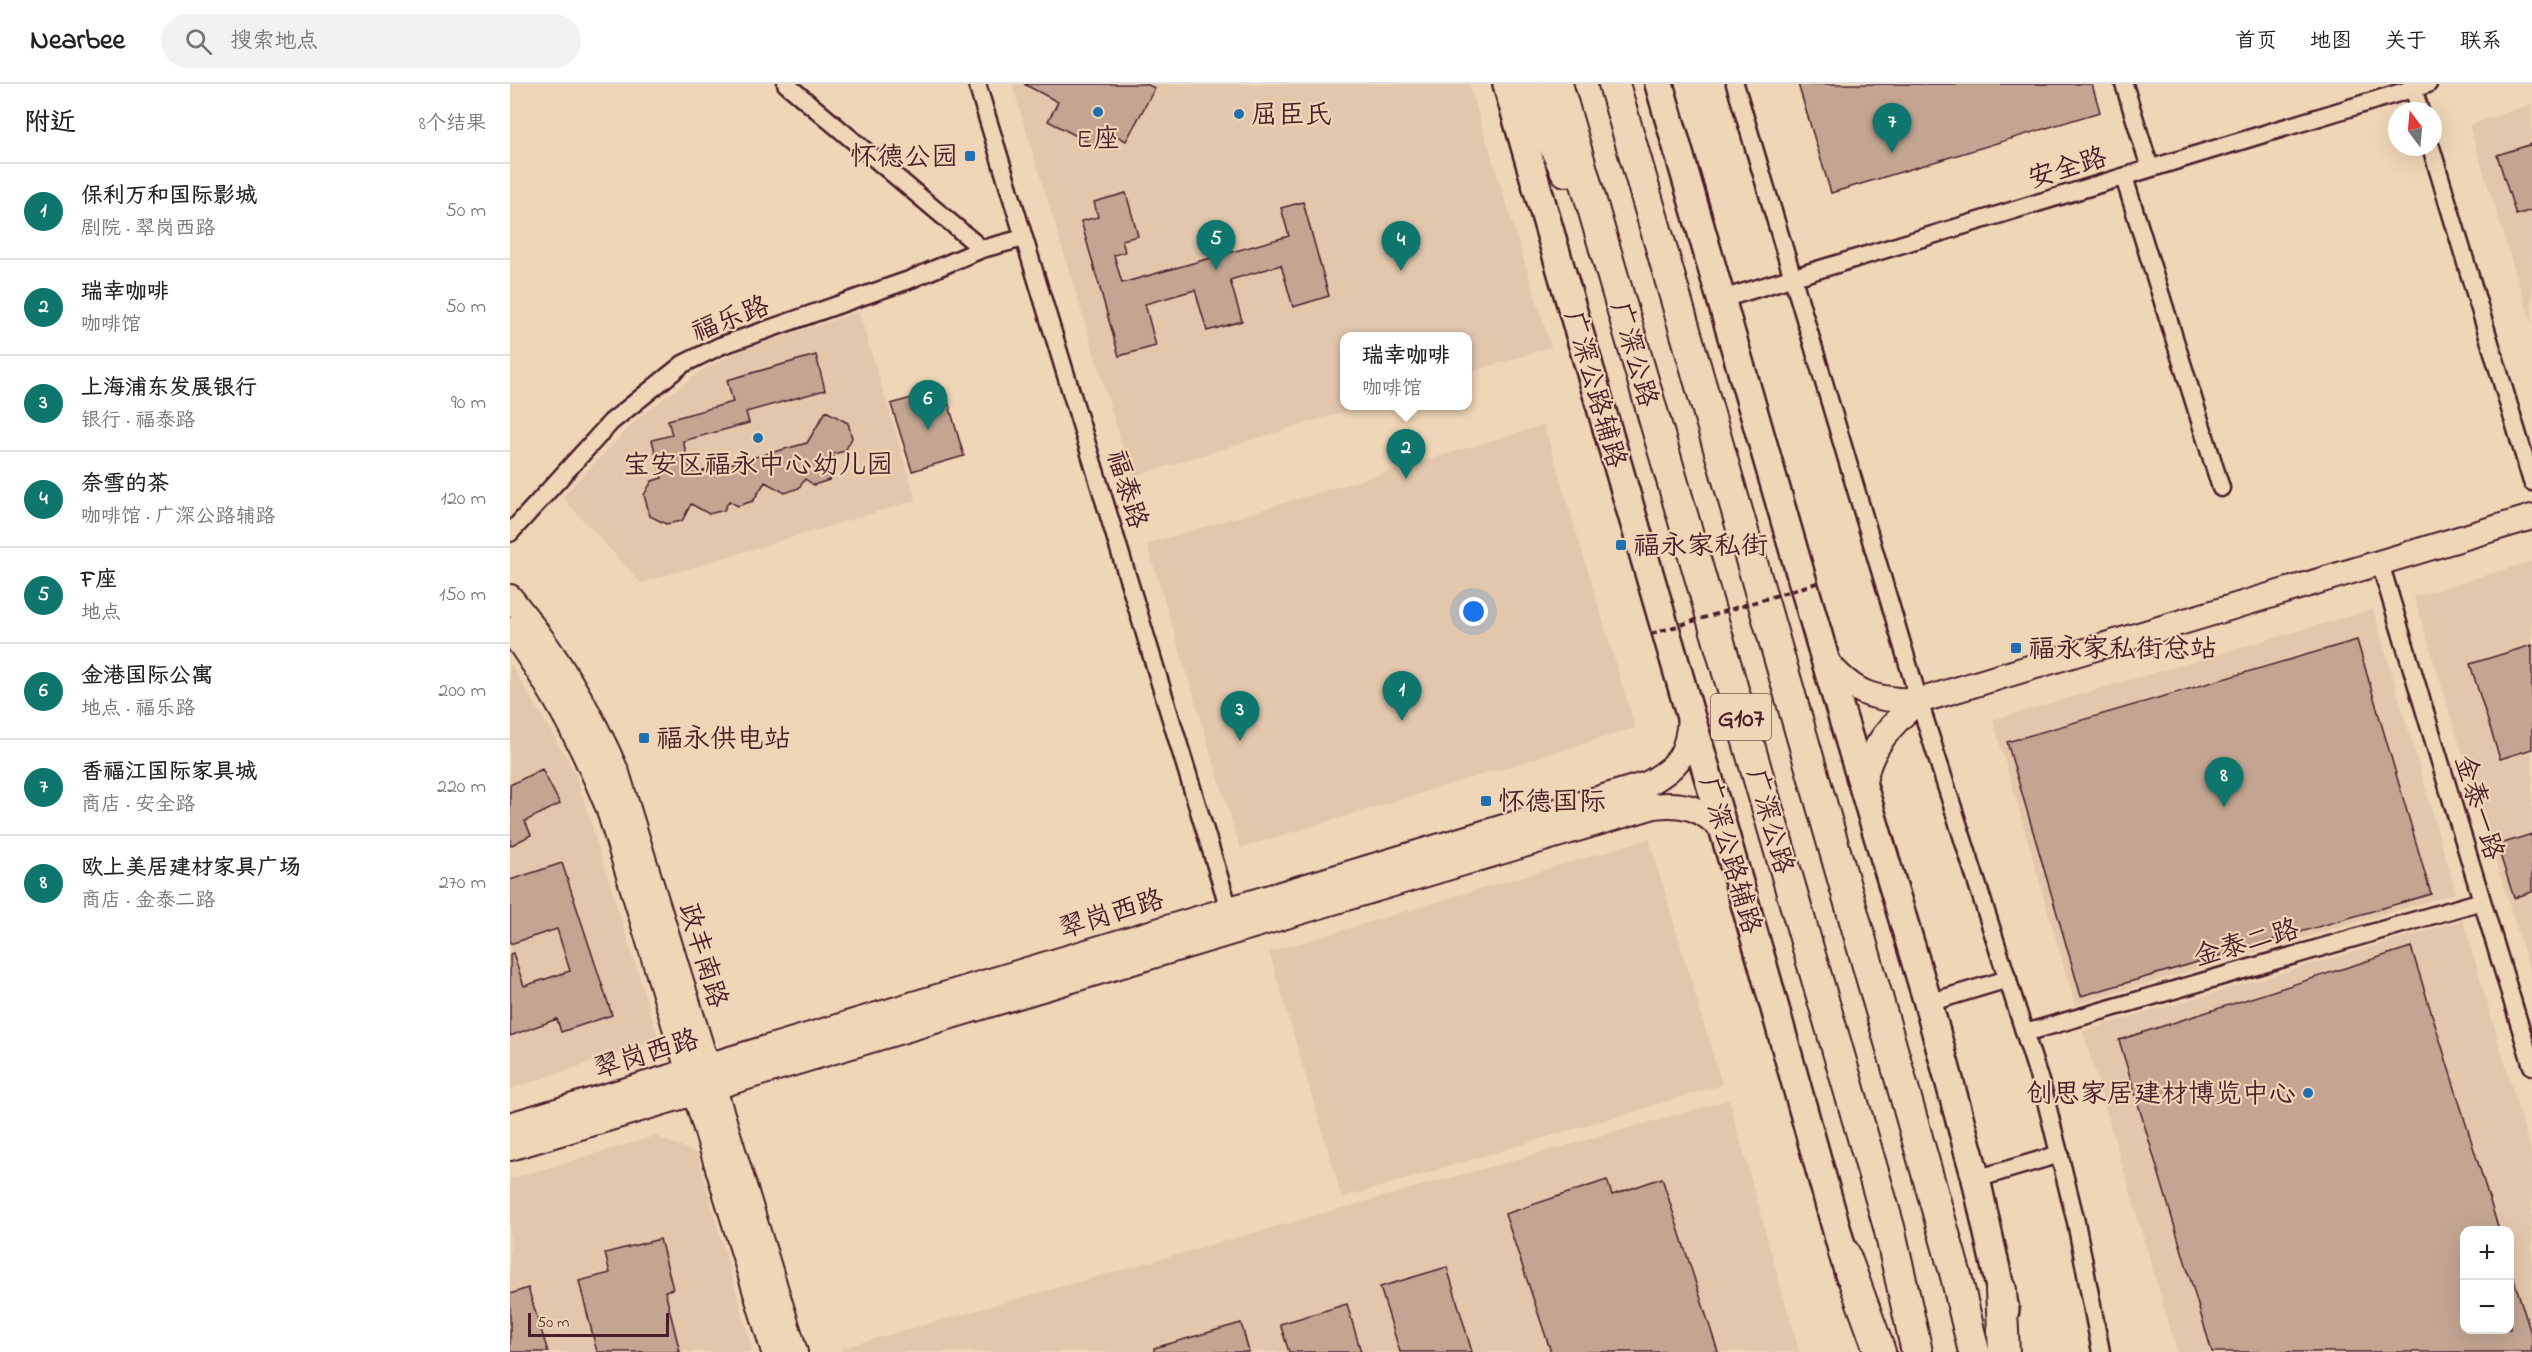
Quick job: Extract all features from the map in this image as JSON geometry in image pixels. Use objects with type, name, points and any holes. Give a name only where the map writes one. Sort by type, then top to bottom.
[{"type":"highway","points":[[1526,84],[1608,261]]},
{"type":"highway","name":"广深公路","points":[[1557,84],[1889,1227],[1917,1352]]},
{"type":"highway","name":"广深公路","points":[[1614,84],[1900,1078],[1956,1276],[1974,1352]]},
{"type":"highway","points":[[1844,1253],[1880,1352]]},
{"type":"highway","points":[[2001,1290],[2004,1352]]},
{"type":"main road","name":"广深公路辅路","points":[[1507,84],[1724,831],[1844,1253],[1868,1352]]},
{"type":"main road","points":[[1659,84],[1825,658],[1864,782],[1928,1003],[1976,1179],[2015,1352]]},
{"type":"main road","points":[[1825,658],[1839,676],[1861,693],[1887,700],[1919,701],[2532,517]]},
{"type":"main road","name":"政丰南路","points":[[510,597],[572,682],[601,735],[617,773],[774,1352]]},
{"type":"main road","name":"政丰南路","points":[[510,630],[565,712],[590,761],[795,1352]]},
{"type":"main road","points":[[1864,782],[1867,762],[1878,743],[1901,715],[1919,701]]},
{"type":"main road","name":"翠岗西路","points":[[510,1125],[701,1079],[1601,810],[1667,773],[1681,758],[1689,739],[1690,717]]},
{"type":"main road","name":"翠岗西路","points":[[510,1148],[701,1079],[1229,909],[1601,810],[1673,804],[1692,806],[1709,815],[1724,831]]},
{"type":"street","points":[[786,84],[982,249]]},
{"type":"street","name":"福泰路","points":[[977,84],[1229,909]]},
{"type":"street","points":[[1735,84],[1919,701],[2025,1033],[2060,1154],[2078,1232],[2101,1352]]},
{"type":"street","points":[[2124,84],[2150,168]]},
{"type":"street","points":[[2418,85],[2419,102]]},
{"type":"street","name":"安全路","points":[[1722,299],[2418,85]]},
{"type":"street","points":[[2434,156],[2532,483]]},
{"type":"street","points":[[2124,177],[2222,488]]},
{"type":"street","name":"福乐路","points":[[510,533],[611,422],[683,364],[720,346],[909,280],[982,249],[1024,238]]},
{"type":"street","name":"金泰一路","points":[[2380,563],[2532,1066]]},
{"type":"street","name":"金泰二路","points":[[2025,1033],[2482,901]]},
{"type":"street","points":[[1928,1003],[2008,979]]},
{"type":"street","points":[[1976,1179],[2060,1154]]},
{"type":"path","points":[[1651,634],[1820,582]]},
{"type":"shaded area","points":[[1012,84],[1469,84],[1551,347],[1472,372],[1472,332],[1340,332],[1340,410],[1349,410],[1132,477]]},
{"type":"shaded area","points":[[2532,104],[2532,325],[2469,125]]},
{"type":"shaded area","name":"宝安区福永中心幼儿园","points":[[859,312],[916,500],[641,583],[562,497],[639,417],[703,370],[738,351]]},
{"type":"shaded area","points":[[1544,425],[1635,728],[1240,848],[1147,544]]},
{"type":"shaded area","points":[[2532,561],[2532,978],[2414,597]]},
{"type":"shaded area","points":[[2373,609],[2456,893],[2075,1005],[1993,720]]},
{"type":"shaded area","points":[[510,663],[574,770],[659,1040],[510,1089]]},
{"type":"shaded area","points":[[1649,839],[1722,1085],[1342,1198],[1269,952]]},
{"type":"shaded area","name":"创思家居建材博览中心","points":[[2463,920],[2532,1155],[2532,1352],[2177,1352],[2083,1031]]},
{"type":"shaded area","points":[[1729,1100],[1799,1352],[843,1352],[842,1348]]},
{"type":"shaded area","points":[[655,1136],[697,1153],[753,1352],[510,1352],[510,1179]]},
{"type":"building","name":"E座","points":[[1024,84],[1146,84],[1155,88],[1126,141],[1110,132],[1101,149],[1048,121],[1058,102]]},
{"type":"building","points":[[1798,84],[2092,84],[2100,112],[1831,193]]},
{"type":"building","points":[[2532,144],[2532,210],[2516,215],[2497,155]]},
{"type":"building","points":[[1126,193],[1138,236],[1122,240],[1125,252],[1114,255],[1122,283],[1289,236],[1281,208],[1303,202],[1329,296],[1293,307],[1281,265],[1230,280],[1242,321],[1207,331],[1195,290],[1145,304],[1156,346],[1119,356],[1081,221],[1098,217],[1094,202]]},
{"type":"building","points":[[816,355],[825,390],[746,412],[749,423],[683,441],[692,474],[807,443],[826,411],[848,423],[852,438],[845,451],[833,454],[837,467],[829,480],[814,485],[805,479],[799,488],[785,493],[765,482],[753,501],[738,506],[729,501],[724,510],[709,514],[691,504],[682,521],[666,524],[650,516],[644,495],[652,481],[662,478],[652,440],[672,435],[668,420],[733,402],[727,380]]},
{"type":"building","points":[[944,388],[964,456],[912,471],[891,404]]},
{"type":"building","points":[[2357,640],[2431,894],[2081,996],[2007,742]]},
{"type":"building","points":[[2532,645],[2532,749],[2500,759],[2470,664]]},
{"type":"building","points":[[542,769],[560,804],[525,821],[531,835],[510,846],[510,785]]},
{"type":"building","points":[[2532,834],[2532,892],[2514,898],[2497,845]]},
{"type":"building","points":[[562,863],[612,1015],[561,1032],[557,1019],[510,1036],[510,954],[513,953],[524,986],[570,971],[557,929],[510,944],[510,880]]},
{"type":"building","name":"创思家居建材博览中心","points":[[2411,947],[2498,1226],[2460,1226],[2460,1334],[2514,1334],[2514,1279],[2532,1337],[2532,1352],[2212,1352],[2119,1040]]},
{"type":"building","points":[[1662,1178],[1718,1352],[1551,1352],[1505,1214],[1607,1180],[1612,1195]]},
{"type":"building","points":[[660,1239],[673,1289],[665,1291],[680,1352],[597,1352],[579,1281],[610,1273],[605,1253]]},
{"type":"building","points":[[1447,1267],[1472,1352],[1400,1352],[1380,1287]]},
{"type":"building","points":[[528,1288],[548,1352],[510,1352],[510,1294]]},
{"type":"building","points":[[1347,1304],[1361,1352],[1289,1352],[1280,1324]]},
{"type":"building","points":[[1241,1323],[1249,1352],[1154,1352],[1154,1348]]},
{"type":"place","name":"E座","points":[[1098,112]]},
{"type":"place","name":"屈臣氏","points":[[1239,114]]},
{"type":"place","name":"香福江国际家具城","points":[[1892,153]]},
{"type":"place","name":"怀德公园","points":[[970,156]]},
{"type":"place","name":"F座","points":[[1216,270]]},
{"type":"place","name":"奈雪的茶","points":[[1401,271]]},
{"type":"place","name":"金港国际公寓","points":[[928,430]]},
{"type":"place","name":"宝安区福永中心幼儿园","points":[[758,438]]},
{"type":"place","name":"瑞幸咖啡","points":[[1406,479]]},
{"type":"place","name":"福永家私街","points":[[1621,545]]},
{"type":"place","name":"福永家私街总站","points":[[2016,648]]},
{"type":"place","name":"保利万和国际影城","points":[[1402,721]]},
{"type":"place","name":"福永供电站","points":[[644,738]]},
{"type":"place","name":"上海浦东发展银行","points":[[1240,741]]},
{"type":"place","name":"怀德国际","points":[[1486,801]]},
{"type":"place","name":"欧上美居建材家具广场","points":[[2224,807]]},
{"type":"place","name":"创思家居建材博览中心","points":[[2308,1093]]}]
